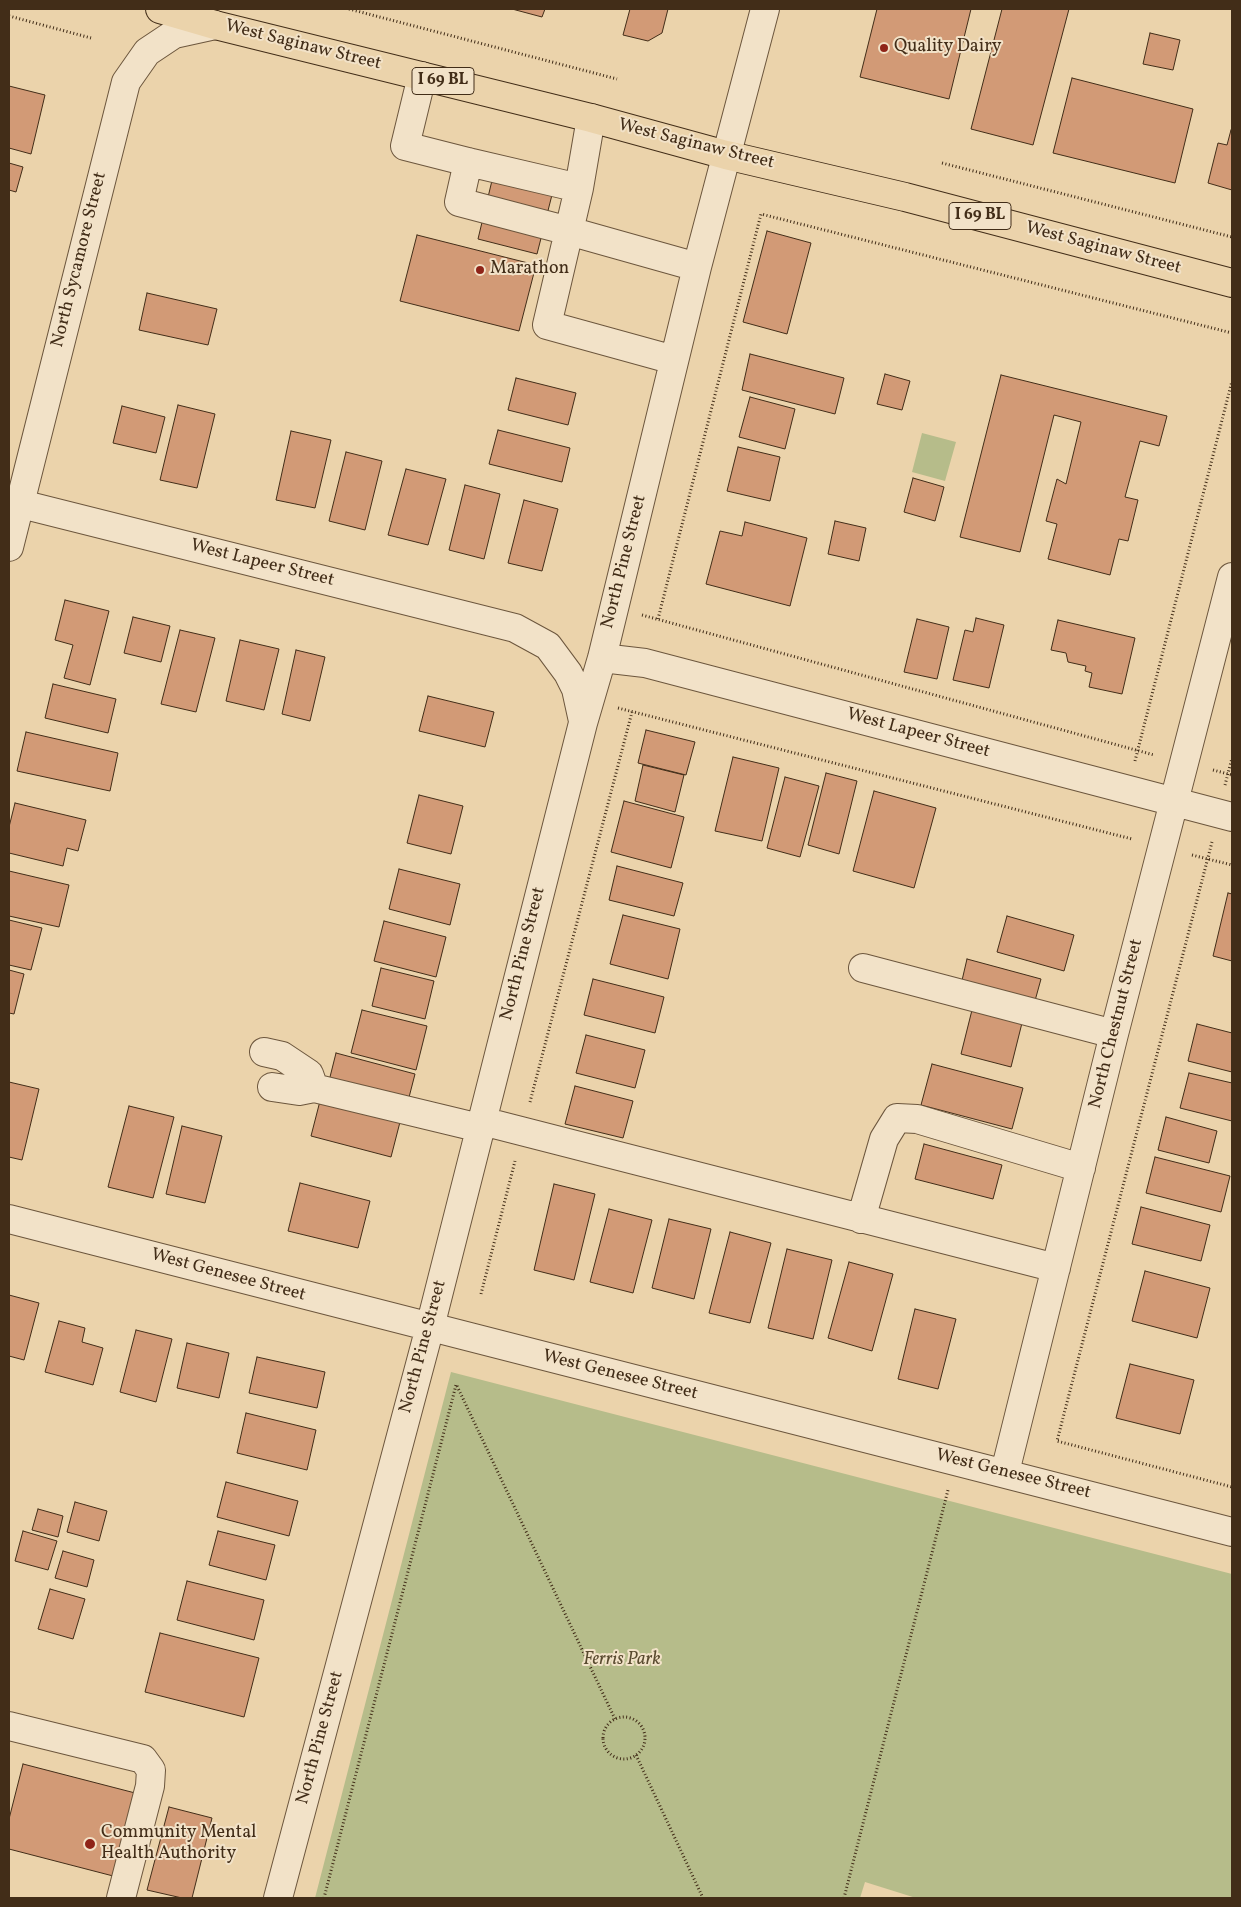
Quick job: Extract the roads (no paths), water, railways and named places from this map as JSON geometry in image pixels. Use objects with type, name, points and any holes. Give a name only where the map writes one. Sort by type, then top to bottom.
[{"type":"main road","name":"West Saginaw Street","points":[[160,9],[215,25],[591,118],[726,155],[896,194],[1232,283]]},
{"type":"street","name":"North Pine Street","points":[[278,1898],[430,1327],[586,712],[602,658],[697,267],[765,9]]},
{"type":"street","name":"North Sycamore Street","points":[[9,547],[14,502],[126,82],[147,52],[174,34],[215,25]]},
{"type":"street","points":[[422,76],[405,146],[579,188]]},
{"type":"street","points":[[591,118],[579,188],[546,325],[674,360]]},
{"type":"street","points":[[468,162],[459,202],[697,267]]},
{"type":"street","name":"West Lapeer Street","points":[[14,502],[515,628],[548,646],[568,673],[586,712]]},
{"type":"street","name":"North Chestnut Street","points":[[1005,1472],[1114,1034],[1232,577]]},
{"type":"street","name":"West Lapeer Street","points":[[602,658],[645,663],[1128,788],[1225,815]]},
{"type":"street","points":[[862,968],[1114,1034]]},
{"type":"street","points":[[264,1052],[282,1056],[309,1074],[314,1088]]},
{"type":"street","points":[[272,1088],[299,1091],[314,1088],[481,1125],[522,1132],[1056,1268]]},
{"type":"street","points":[[861,1218],[884,1139],[897,1118],[918,1119],[1081,1168]]},
{"type":"street","name":"West Genesee Street","points":[[9,1219],[1005,1472],[1232,1532]]},
{"type":"street","points":[[9,1726],[143,1759],[151,1770],[150,1786],[121,1898]]},
{"type":"place","name":"Quality Dairy","points":[[884,48]]},
{"type":"place","name":"Marathon","points":[[480,270]]},
{"type":"place","name":"Community Mental Health Authority","points":[[90,1844]]},
{"type":"park label","name":"Ferris Park","points":[[622,1661]]}]
